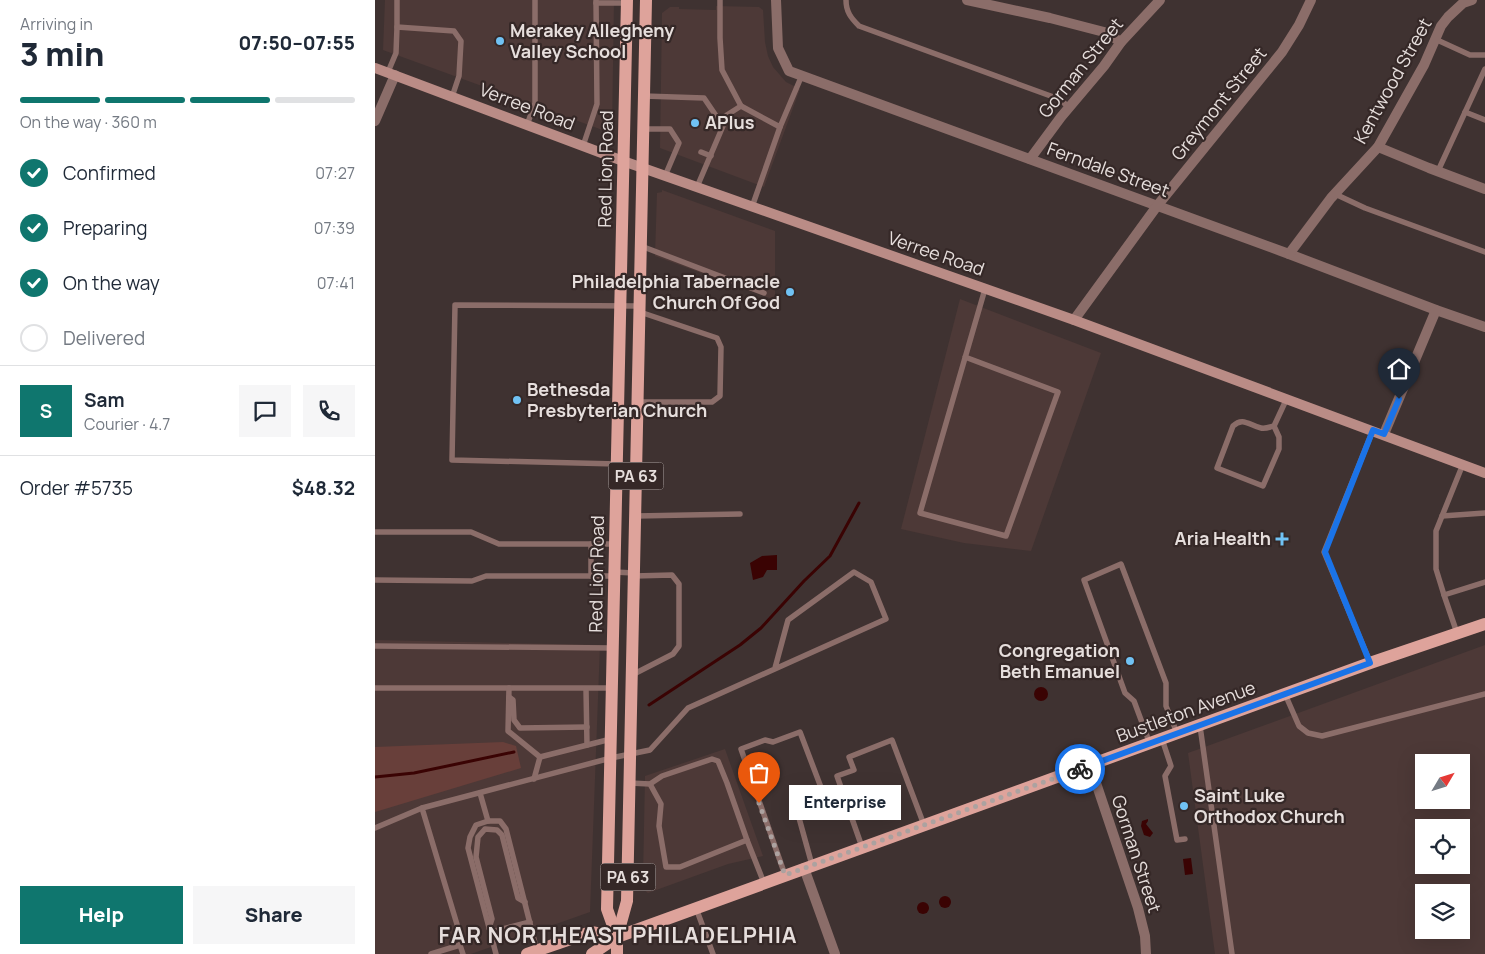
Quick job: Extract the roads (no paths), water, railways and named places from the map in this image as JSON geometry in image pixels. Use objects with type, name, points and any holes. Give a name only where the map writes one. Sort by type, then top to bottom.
[{"type":"main road","name":"Red Lion Road","points":[[617,954],[617,937],[627,901],[646,0]]},
{"type":"main road","name":"Red Lion Road","points":[[617,937],[607,909],[627,2]]},
{"type":"main road","name":"Verree Road","points":[[375,68],[623,161],[1074,320],[1485,473]]},
{"type":"main road","points":[[620,309],[640,309]]},
{"type":"main road","points":[[616,514],[636,515]]},
{"type":"main road","name":"Bustleton Avenue","points":[[592,954],[617,937],[785,875],[1370,663],[1484,627]]},
{"type":"main road","points":[[532,952],[591,932],[617,937]]},
{"type":"street","name":"Ferndale Street","points":[[775,0],[778,48],[789,71],[1485,327]]},
{"type":"street","points":[[967,0],[1105,32],[1121,42]]},
{"type":"street","name":"Gorman Street","points":[[1030,159],[1121,42],[1160,0]]},
{"type":"street","name":"Greymont Street","points":[[1074,320],[1157,206],[1283,52],[1311,0]]},
{"type":"street","name":"Kentwood Street","points":[[1289,254],[1335,194],[1379,147],[1424,65],[1441,26],[1463,3],[1472,0]]},
{"type":"street","points":[[375,120],[391,74]]},
{"type":"street","points":[[1379,147],[1485,189]]},
{"type":"street","points":[[1384,434],[1436,310]]},
{"type":"street","name":"Gorman Street","points":[[1090,765],[1138,908],[1145,936],[1146,954]]},
{"type":"street","points":[[808,867],[835,954]]},
{"type":"lane","points":[[391,74],[396,52],[397,0]]},
{"type":"lane","points":[[527,125],[535,103],[535,0]]},
{"type":"lane","points":[[720,0],[722,70],[741,106],[780,127]]},
{"type":"lane","points":[[846,0],[846,7],[850,18],[859,26],[1059,99],[1069,107]]},
{"type":"lane","points":[[583,146],[597,104],[596,2],[627,2]]},
{"type":"lane","points":[[397,27],[453,31],[461,41],[459,76],[452,97]]},
{"type":"lane","points":[[1435,39],[1470,55],[1485,55]]},
{"type":"lane","points":[[1438,171],[1485,69]]},
{"type":"lane","points":[[752,207],[780,127],[801,75]]},
{"type":"lane","points":[[644,96],[704,98],[723,126],[697,187]]},
{"type":"lane","points":[[671,97],[671,105]]},
{"type":"lane","points":[[719,120],[741,106]]},
{"type":"lane","points":[[1465,112],[1485,120]]},
{"type":"lane","points":[[665,176],[682,144],[670,128],[670,121]]},
{"type":"lane","points":[[644,129],[670,128]]},
{"type":"lane","points":[[701,152],[711,156]]},
{"type":"lane","points":[[1335,194],[1365,208],[1485,252]]},
{"type":"lane","points":[[641,246],[765,292]]},
{"type":"lane","points":[[965,357],[1058,392],[1006,536],[921,513],[965,357],[985,289]]},
{"type":"lane","points":[[617,464],[452,460],[455,304],[620,309]]},
{"type":"lane","points":[[638,402],[712,402],[721,396],[721,347],[717,338],[640,309]]},
{"type":"lane","points":[[1274,426],[1263,428],[1244,421],[1237,422],[1233,426],[1217,468],[1263,486],[1279,449],[1279,437],[1274,426],[1287,398]]},
{"type":"lane","points":[[1370,663],[1325,552],[1373,430]]},
{"type":"lane","points":[[1457,634],[1436,569],[1436,531],[1463,464]]},
{"type":"lane","points":[[1442,516],[1485,513]]},
{"type":"lane","points":[[636,515],[740,514]]},
{"type":"lane","points":[[375,532],[471,532],[499,544],[615,544]]},
{"type":"lane","points":[[591,544],[591,576]]},
{"type":"lane","points":[[1177,734],[1166,706],[1167,683],[1121,564],[1084,580],[1125,693],[1134,701],[1171,766],[1165,776],[1177,840],[1185,839]]},
{"type":"lane","points":[[375,828],[422,808],[611,758],[650,750],[688,708],[886,619],[871,582],[854,572],[788,620],[775,668]]},
{"type":"lane","points":[[375,580],[472,581],[486,576],[591,576],[614,574],[671,576],[679,584],[679,646],[673,654],[632,675]]},
{"type":"lane","points":[[1444,595],[1485,582]]},
{"type":"lane","points":[[375,646],[613,648]]},
{"type":"lane","points":[[375,688],[612,688]]},
{"type":"lane","points":[[509,688],[508,731],[540,757]]},
{"type":"lane","points":[[587,689],[587,745]]},
{"type":"lane","points":[[1285,694],[1299,726],[1308,733],[1322,736],[1485,694]]},
{"type":"lane","points":[[509,697],[513,700],[514,720],[520,728],[587,727]]},
{"type":"lane","points":[[1200,725],[1232,954]]},
{"type":"lane","points":[[785,875],[741,749],[765,740],[773,742],[800,732],[823,790],[796,807],[808,867]]},
{"type":"lane","points":[[540,757],[611,739]]},
{"type":"lane","points":[[862,847],[837,776],[854,770],[849,757],[892,740],[924,825]]},
{"type":"lane","points":[[534,778],[540,757]]},
{"type":"lane","points":[[630,783],[650,784],[662,776],[711,759],[718,761],[764,883]]},
{"type":"lane","points":[[650,784],[661,804],[659,826],[666,867],[680,867],[747,840]]},
{"type":"lane","points":[[480,793],[488,821]]},
{"type":"lane","points":[[422,808],[462,942],[460,945],[463,954]]},
{"type":"lane","points":[[496,954],[468,848],[470,837],[476,825],[488,821],[500,821],[506,829],[530,922],[532,952]]},
{"type":"lane","points":[[490,930],[492,919],[476,857],[478,837],[485,829],[497,830],[502,835],[518,898],[525,902]]},
{"type":"lane","points":[[695,908],[713,954]]},
{"type":"lane","points":[[490,930],[530,922]]},
{"type":"lane","points":[[431,954],[460,945]]},
{"type":"waterway","points":[[649,705],[740,645],[761,628],[830,556],[859,503]]},
{"type":"waterway","points":[[375,777],[414,773],[514,752]]},
{"type":"place","name":"Merakey Allegheny Valley School","points":[[500,41]]},
{"type":"place","name":"APlus","points":[[695,123]]},
{"type":"place","name":"Philadelphia Tabernacle Church Of God","points":[[790,292]]},
{"type":"place","name":"Bethesda Presbyterian Church","points":[[517,400]]},
{"type":"place","name":"Aria Health","points":[[1282,539]]},
{"type":"place","name":"Congregation Beth Emanuel","points":[[1130,661]]},
{"type":"place","name":"Enterprise","points":[[759,803]]},
{"type":"place","name":"Saint Luke Orthodox Church","points":[[1184,806]]},
{"type":"district","name":"FAR NORTHEAST PHILADELPHIA","points":[[618,935]]}]
